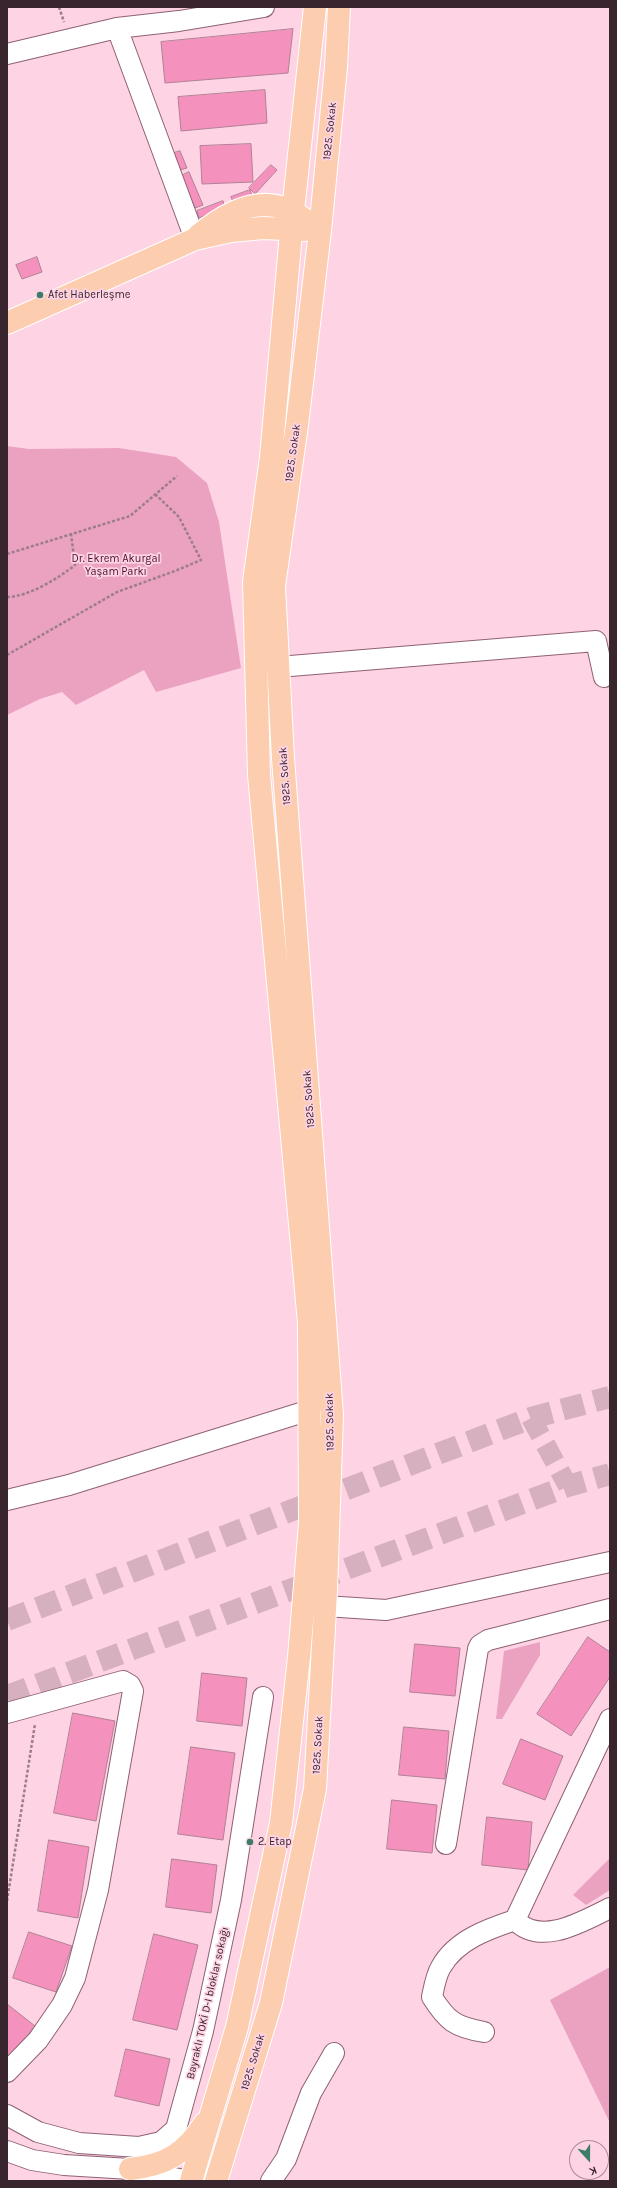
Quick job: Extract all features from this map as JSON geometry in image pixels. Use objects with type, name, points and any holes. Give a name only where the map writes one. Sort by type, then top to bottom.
[{"type":"main road","name":"1925. Sokak","points":[[190,2181],[237,2027],[281,1823],[299,1657],[310,1524],[309,1322],[259,775],[254,590],[271,457],[292,219],[315,7]]},
{"type":"main road","name":"1925. Sokak","points":[[216,2181],[271,2003],[315,1789],[325,1606],[332,1415],[283,758],[274,586],[297,425],[320,231],[336,67],[339,7]]},
{"type":"main road","points":[[7,323],[195,239],[292,219],[320,231]]},
{"type":"main road","points":[[137,2175],[176,2154],[198,2134],[212,2112]]},
{"type":"street","points":[[7,54],[117,28],[179,22],[264,7]]},
{"type":"street","points":[[117,28],[195,239]]},
{"type":"street","points":[[278,667],[596,641],[604,677]]},
{"type":"street","points":[[7,1500],[69,1485],[310,1410]]},
{"type":"street","points":[[325,1606],[386,1610],[610,1562]]},
{"type":"street","points":[[446,1844],[480,1644],[488,1640],[610,1609]]},
{"type":"street","points":[[7,1713],[123,1681],[130,1685],[132,1690],[98,1890],[75,1978],[62,2005],[38,2040],[7,2072]]},
{"type":"street","name":"Bayraklı TOKİ D-I bloklar sokağı","points":[[7,2115],[38,2132],[79,2143],[139,2147],[161,2142],[176,2130],[203,2031],[231,1900],[263,1697]]},
{"type":"street","points":[[484,2032],[463,2028],[443,2015],[432,1997],[440,1967],[451,1953],[483,1931],[515,1920],[610,1719]]},
{"type":"street","points":[[515,1920],[522,1927],[534,1931],[553,1932],[578,1924],[610,1908]]},
{"type":"street","points":[[271,2181],[286,2159],[311,2093],[334,2053]]},
{"type":"street","points":[[7,2151],[32,2160],[190,2181]]},
{"type":"path","points":[[7,554],[130,516],[176,476]]},
{"type":"path","points":[[7,655],[117,592],[201,560],[179,517],[155,494]]},
{"type":"path","points":[[7,598],[18,597],[62,575],[75,565],[71,534]]},
{"type":"path","points":[[7,1901],[38,1704]]},
{"type":"green space","name":"Dr. Ekrem Akurgal Yaşam Parkı","points":[[7,446],[29,449],[119,448],[176,457],[207,483],[219,522],[241,668],[156,692],[144,670],[76,705],[62,692],[40,699],[7,715]]},
{"type":"green space","points":[[540,1642],[540,1655],[502,1719],[496,1719],[504,1651]]},
{"type":"green space","points":[[610,1858],[610,1890],[586,1905],[573,1895]]},
{"type":"green space","points":[[610,1967],[610,2123],[550,2000]]},
{"type":"building","points":[[293,29],[288,73],[165,83],[161,42]]},
{"type":"building","points":[[265,90],[267,123],[181,131],[178,97]]},
{"type":"building","points":[[251,144],[253,182],[202,184],[200,146]]},
{"type":"building","points":[[180,151],[187,168],[180,170],[174,153]]},
{"type":"building","points":[[271,165],[277,170],[255,194],[249,188]]},
{"type":"building","points":[[189,172],[203,205],[195,208],[181,176]]},
{"type":"building","points":[[250,190],[253,198],[234,204],[231,197]]},
{"type":"building","points":[[223,201],[225,208],[199,218],[197,211]]},
{"type":"building","points":[[37,257],[42,272],[22,279],[16,265]]},
{"type":"building","points":[[588,1637],[610,1652],[610,1677],[571,1736],[537,1714]]},
{"type":"building","points":[[415,1644],[460,1648],[455,1696],[410,1692]]},
{"type":"building","points":[[202,1673],[247,1678],[242,1726],[197,1721]]},
{"type":"building","points":[[73,1713],[115,1721],[96,1821],[54,1813]]},
{"type":"building","points":[[404,1727],[449,1731],[445,1779],[399,1775]]},
{"type":"building","points":[[521,1739],[563,1756],[545,1800],[503,1784]]},
{"type":"building","points":[[191,1747],[235,1753],[223,1840],[178,1834]]},
{"type":"building","points":[[392,1800],[437,1805],[432,1853],[387,1849]]},
{"type":"building","points":[[487,1817],[532,1822],[528,1870],[482,1865]]},
{"type":"building","points":[[49,1840],[89,1847],[78,1918],[38,1911]]},
{"type":"building","points":[[172,1859],[217,1865],[211,1913],[166,1907]]},
{"type":"building","points":[[29,1932],[72,1946],[56,1992],[13,1978]]},
{"type":"building","points":[[154,1934],[198,1945],[177,2030],[133,2020]]},
{"type":"building","points":[[7,2004],[35,2026],[7,2063]]},
{"type":"building","points":[[126,2049],[170,2059],[159,2106],[115,2096]]},
{"type":"tunnel","points":[[7,1620],[531,1418],[610,1397]]},
{"type":"tunnel","points":[[531,1418],[568,1486]]},
{"type":"tunnel","points":[[7,1696],[568,1486],[610,1474]]},
{"type":"place","name":"Afet Haberleşme","points":[[40,295]]},
{"type":"place","name":"2. Etap","points":[[250,1842]]}]
